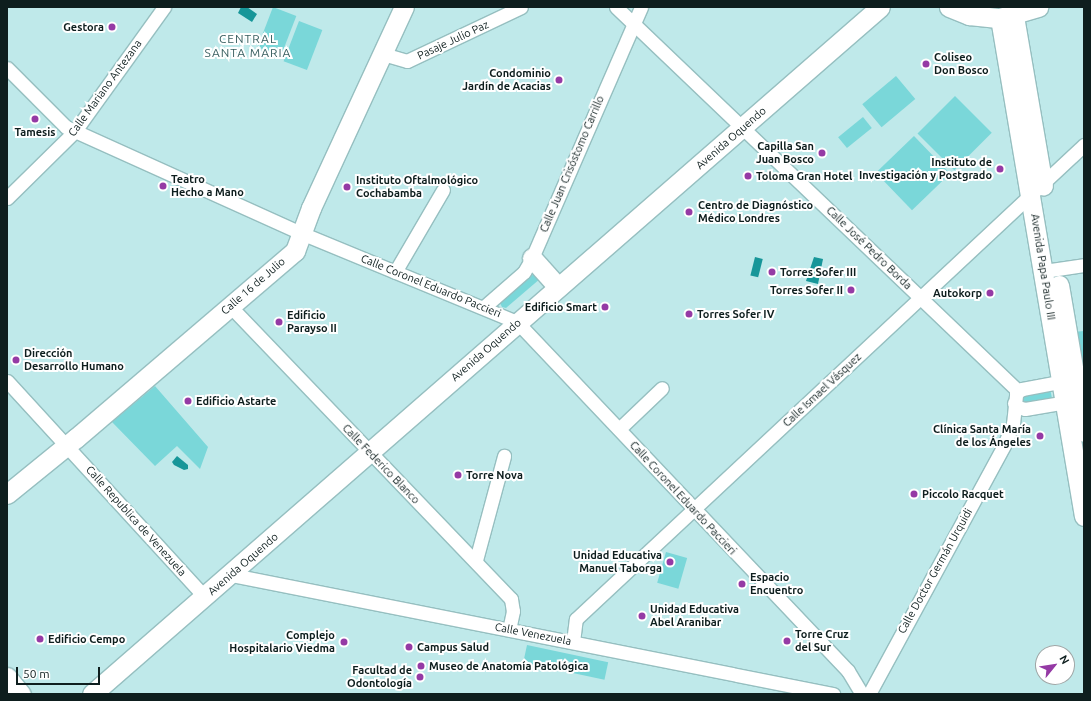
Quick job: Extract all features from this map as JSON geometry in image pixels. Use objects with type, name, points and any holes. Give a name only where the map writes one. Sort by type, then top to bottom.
[{"type":"main road","name":"Calle 16 de Julio","points":[[7,494],[68,445],[295,250],[301,233],[404,7]]},
{"type":"main road","name":"Avenida Oquendo","points":[[92,694],[232,575],[368,452],[880,7]]},
{"type":"main road","points":[[949,7],[969,15],[1007,17],[1038,7]]},
{"type":"main road","name":"Avenida Papa Paulo III","points":[[1007,17],[1072,401],[1084,516]]},
{"type":"main road","points":[[532,258],[558,287]]},
{"type":"main road","name":"Avenida Papa Paulo III","points":[[1072,401],[1084,432]]},
{"type":"main road","points":[[7,677],[21,694]]},
{"type":"street","name":"Calle Mariano Antezana","points":[[7,198],[75,131],[164,7]]},
{"type":"street","name":"Pasaje Julio Paz","points":[[383,54],[408,61],[521,7]]},
{"type":"street","name":"Calle José Pedro Borda","points":[[616,7],[921,297],[1016,397]]},
{"type":"street","name":"Calle Juan Crisóstomo Carrillo","points":[[484,307],[524,272],[532,258],[640,7]]},
{"type":"street","name":"Calle Coronel Eduardo Paccieri","points":[[7,68],[66,127],[301,233],[484,307],[517,322],[848,671],[862,694]]},
{"type":"street","name":"Calle Ismael Vásquez","points":[[573,642],[576,619],[695,510],[850,358],[921,297],[1084,145]]},
{"type":"street","points":[[395,272],[443,190]]},
{"type":"street","points":[[1050,270],[1084,265]]},
{"type":"street","name":"Calle Federico Blanco","points":[[230,306],[368,452],[476,560],[511,599],[513,612],[509,630]]},
{"type":"street","name":"Calle Republica de Venezuela","points":[[7,381],[68,445],[205,597]]},
{"type":"street","points":[[1068,381],[1016,397],[1025,409],[1072,401]]},
{"type":"street","points":[[619,430],[662,388]]},
{"type":"street","name":"Calle Doctor Germán Urquidi","points":[[868,694],[1004,445],[1013,424],[1016,397]]},
{"type":"street","points":[[476,560],[504,456]]},
{"type":"street","name":"Calle Venezuela","points":[[232,575],[833,694]]},
{"type":"shaded area","points":[[241,7],[247,7],[257,14],[252,22],[238,13]]},
{"type":"shaded area","points":[[273,7],[296,16],[281,56],[258,47]]},
{"type":"shaded area","points":[[299,21],[322,30],[307,70],[284,61]]},
{"type":"shaded area","points":[[896,76],[915,99],[882,127],[862,104]]},
{"type":"shaded area","points":[[955,96],[992,133],[954,170],[918,133]]},
{"type":"shaded area","points":[[863,117],[872,128],[847,148],[838,137]]},
{"type":"shaded area","points":[[914,136],[950,173],[912,210],[876,173]]},
{"type":"shaded area","points":[[755,257],[763,259],[758,277],[750,275]]},
{"type":"shaded area","points":[[814,257],[823,259],[818,284],[806,281]]},
{"type":"shaded area","points":[[536,272],[541,278],[506,308],[502,307],[500,303]]},
{"type":"shaded area","points":[[1084,331],[1084,371],[1080,346],[1073,332]]},
{"type":"shaded area","points":[[155,386],[208,447],[200,469],[177,446],[155,466],[112,422]]},
{"type":"shaded area","points":[[1050,389],[1052,398],[1026,404],[1021,402],[1021,395]]},
{"type":"shaded area","points":[[177,456],[188,465],[188,469],[184,470],[174,465],[172,462]]},
{"type":"shaded area","points":[[666,552],[687,558],[678,589],[657,583]]},
{"type":"shaded area","points":[[527,645],[608,662],[604,680],[523,663]]},
{"type":"place","name":"Gestora","points":[[112,27]]},
{"type":"place","name":"Coliseo Don Bosco","points":[[926,64]]},
{"type":"place","name":"Condominio Jardín de Acacias","points":[[559,80]]},
{"type":"place","name":"Tamesis","points":[[35,119]]},
{"type":"place","name":"Capilla San Juan Bosco","points":[[822,153]]},
{"type":"place","name":"Instituto de Investigación y Postgrado","points":[[1000,169]]},
{"type":"place","name":"Toloma Gran Hotel","points":[[748,176]]},
{"type":"place","name":"Teatro Hecho a Mano","points":[[163,186]]},
{"type":"place","name":"Instituto Oftalmológico Cochabamba","points":[[347,187]]},
{"type":"place","name":"Centro de Diagnóstico Médico Londres","points":[[689,212]]},
{"type":"place","name":"Torres Sofer III","points":[[772,272]]},
{"type":"place","name":"Torres Sofer II","points":[[851,290]]},
{"type":"place","name":"Autokorp","points":[[990,293]]},
{"type":"place","name":"Edificio Smart","points":[[605,307]]},
{"type":"place","name":"Torres Sofer IV","points":[[689,314]]},
{"type":"place","name":"Edificio Parayso II","points":[[279,322]]},
{"type":"place","name":"Dirección Desarrollo Humano","points":[[16,360]]},
{"type":"place","name":"Edificio Astarte","points":[[188,401]]},
{"type":"place","name":"Clínica Santa María de los Ángeles","points":[[1040,436]]},
{"type":"place","name":"Torre Nova","points":[[458,475]]},
{"type":"place","name":"Piccolo Racquet","points":[[914,494]]},
{"type":"place","name":"Unidad Educativa Manuel Taborga","points":[[670,562]]},
{"type":"place","name":"Espacio Encuentro","points":[[742,584]]},
{"type":"place","name":"Unidad Educativa Abel Aranibar","points":[[642,616]]},
{"type":"place","name":"Edificio Cempo","points":[[40,639]]},
{"type":"place","name":"Torre Cruz del Sur","points":[[787,641]]},
{"type":"place","name":"Complejo Hospitalario Viedma","points":[[344,642]]},
{"type":"place","name":"Campus Salud","points":[[409,647]]},
{"type":"place","name":"Museo de Anatomía Patológica","points":[[421,666]]},
{"type":"place","name":"Facultad de Odontología","points":[[420,677]]},
{"type":"district","name":"CENTRAL SANTA MARIA","points":[[248,46]]}]
